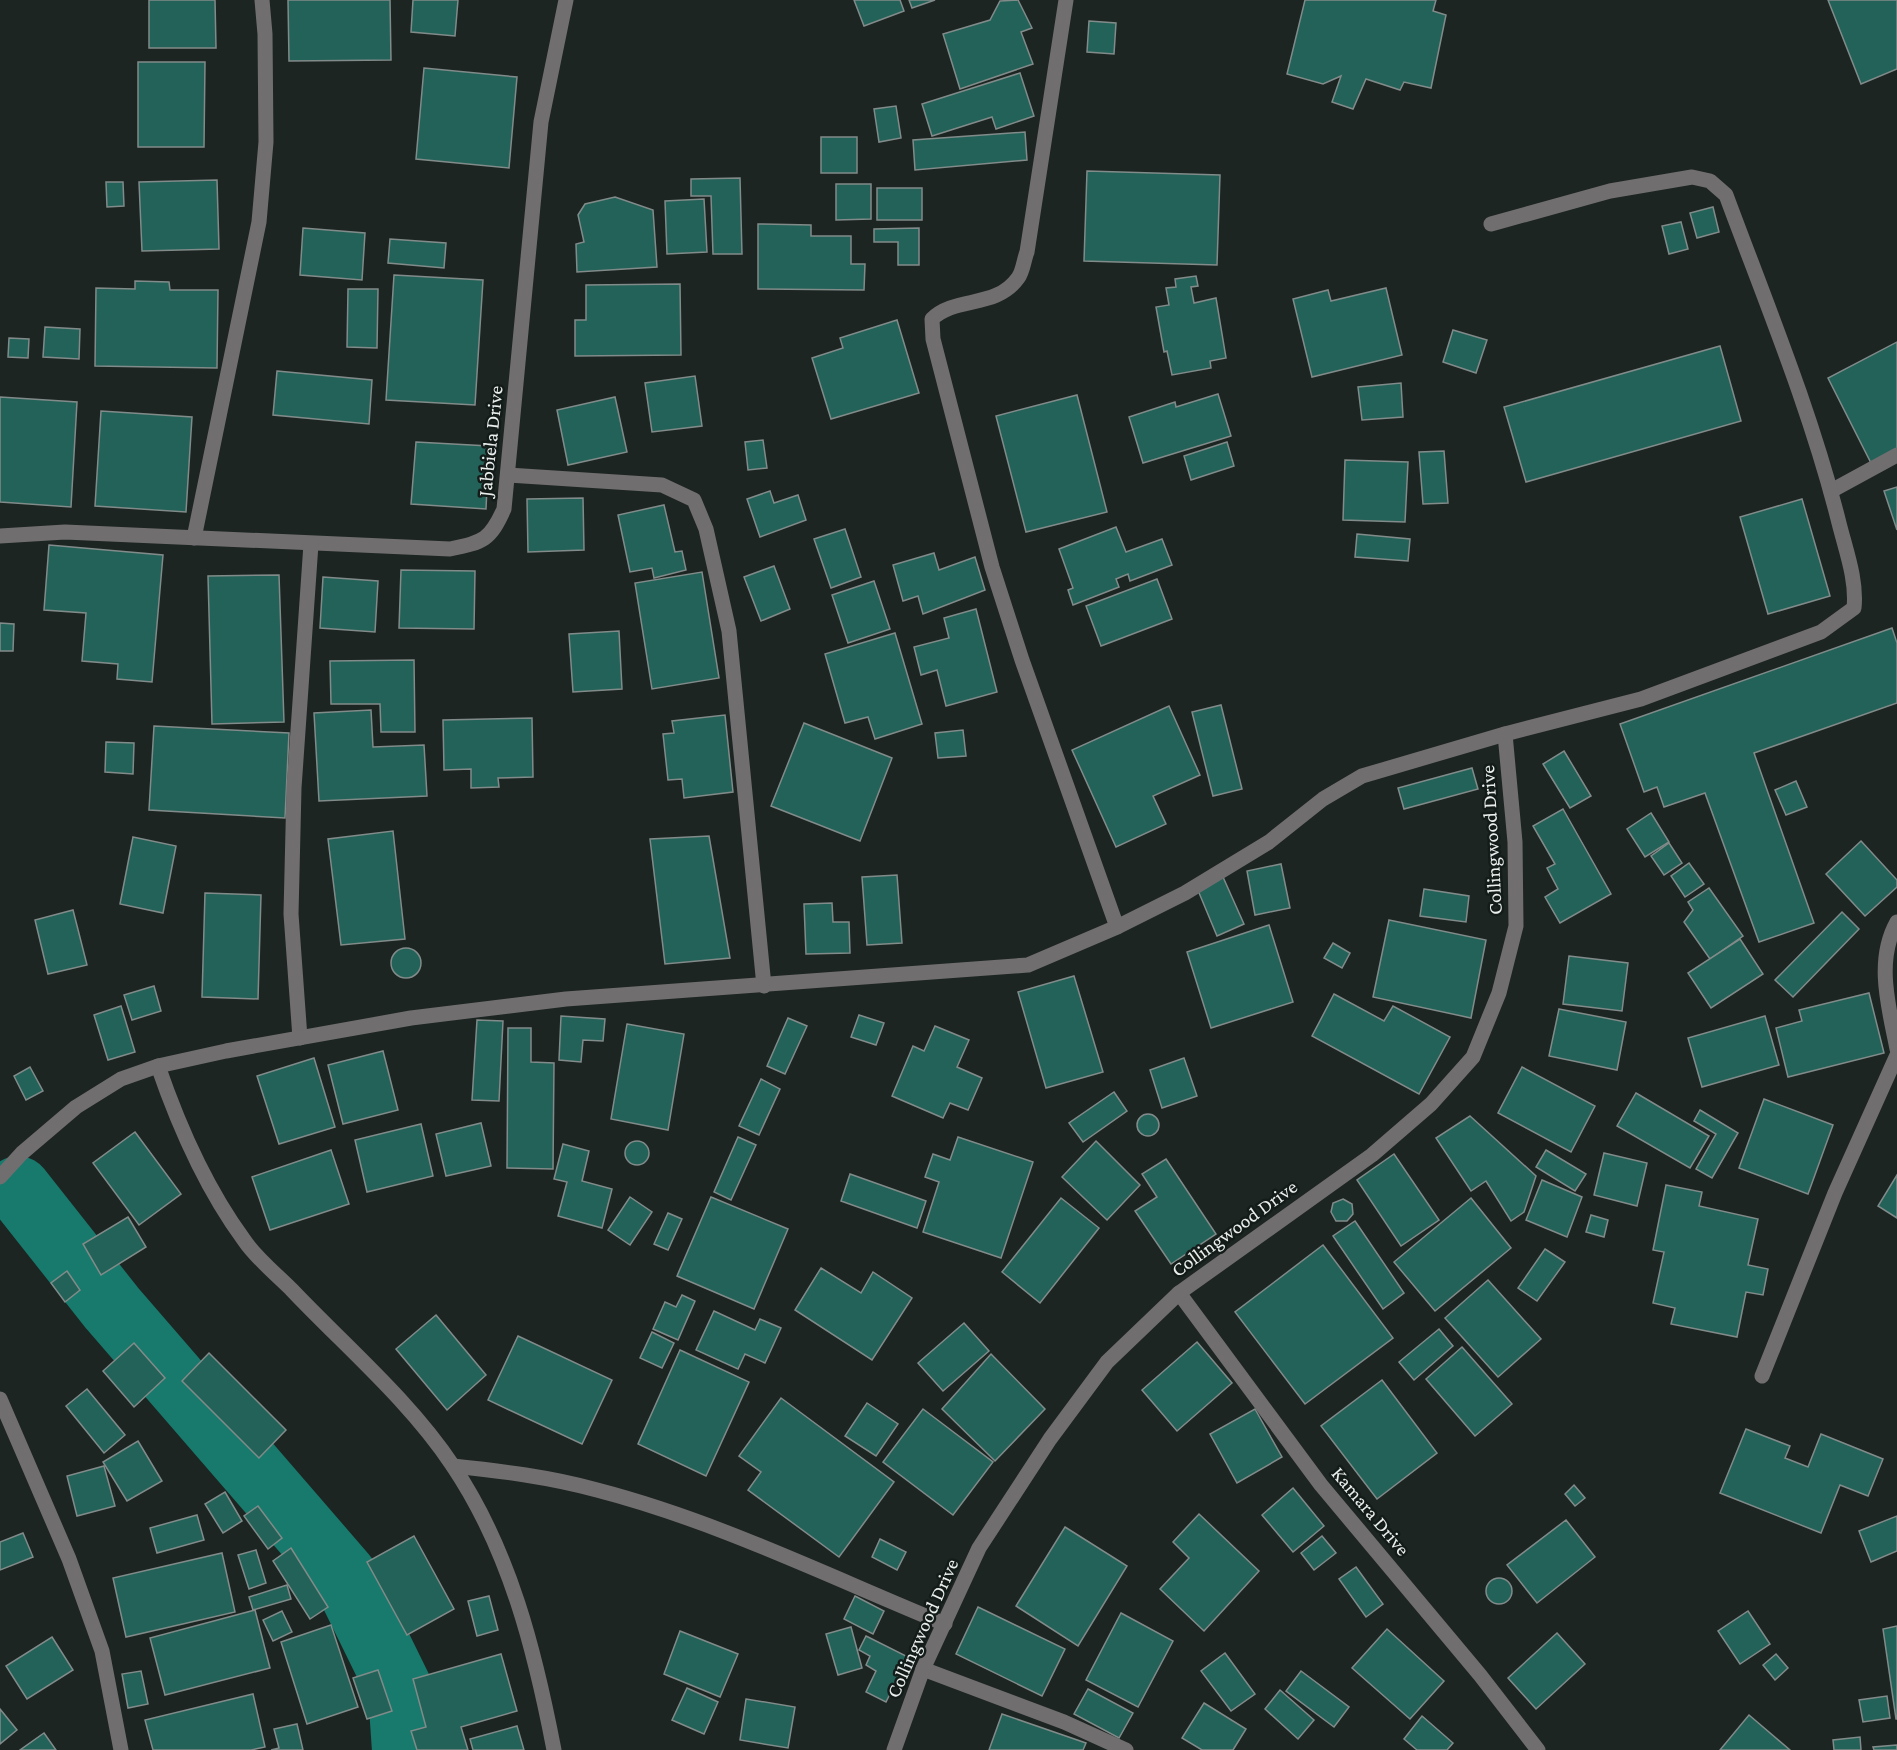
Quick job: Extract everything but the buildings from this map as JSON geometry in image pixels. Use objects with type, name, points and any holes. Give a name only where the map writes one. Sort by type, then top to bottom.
[{"type":"street","points":[[194,538],[259,222],[266,142],[265,34],[262,0]]},
{"type":"street","name":"Jabbiela Drive","points":[[0,536],[64,532],[450,549],[479,543],[494,532],[504,509],[508,475],[541,122],[566,0]]},
{"type":"street","points":[[1066,0],[1027,252],[1019,278],[995,298],[940,311],[932,319],[933,339],[992,567],[1022,660],[1117,927]]},
{"type":"street","points":[[0,1177],[22,1153],[76,1107],[121,1079],[158,1066],[411,1018],[566,999],[1028,965],[1117,927],[1185,893],[1269,842],[1323,799],[1362,776],[1505,734],[1641,699],[1821,632],[1854,608],[1856,590],[1831,491],[1786,355],[1726,195],[1710,181],[1692,177],[1610,191],[1491,224]]},
{"type":"street","points":[[1831,491],[1897,455]]},
{"type":"street","points":[[508,475],[662,485],[694,500],[706,529],[729,631],[764,986]]},
{"type":"street","points":[[300,1038],[291,914],[294,788],[311,544]]},
{"type":"street","name":"Collingwood Drive","points":[[894,1750],[923,1669],[979,1548],[1050,1439],[1107,1362],[1179,1293],[1372,1155],[1431,1104],[1473,1057],[1499,993],[1516,926],[1515,842],[1505,734]]},
{"type":"street","points":[[1897,922],[1890,935],[1884,983],[1897,1049]]},
{"type":"street","points":[[1762,1376],[1826,1214],[1897,1054]]},
{"type":"street","points":[[158,1066],[178,1123],[202,1172],[244,1241],[413,1415],[453,1466],[504,1560],[540,1673],[554,1750]]},
{"type":"street","name":"Kamara Drive","points":[[1179,1293],[1321,1485],[1480,1675],[1538,1750]]},
{"type":"street","points":[[0,1399],[69,1559],[102,1651],[121,1750]]},
{"type":"street","points":[[453,1466],[503,1471],[607,1493],[722,1531],[945,1624]]},
{"type":"street","points":[[923,1669],[1064,1722],[1126,1750]]},
{"type":"waterway","points":[[18,1189],[112,1308],[344,1576],[401,1692],[405,1750]]}]
